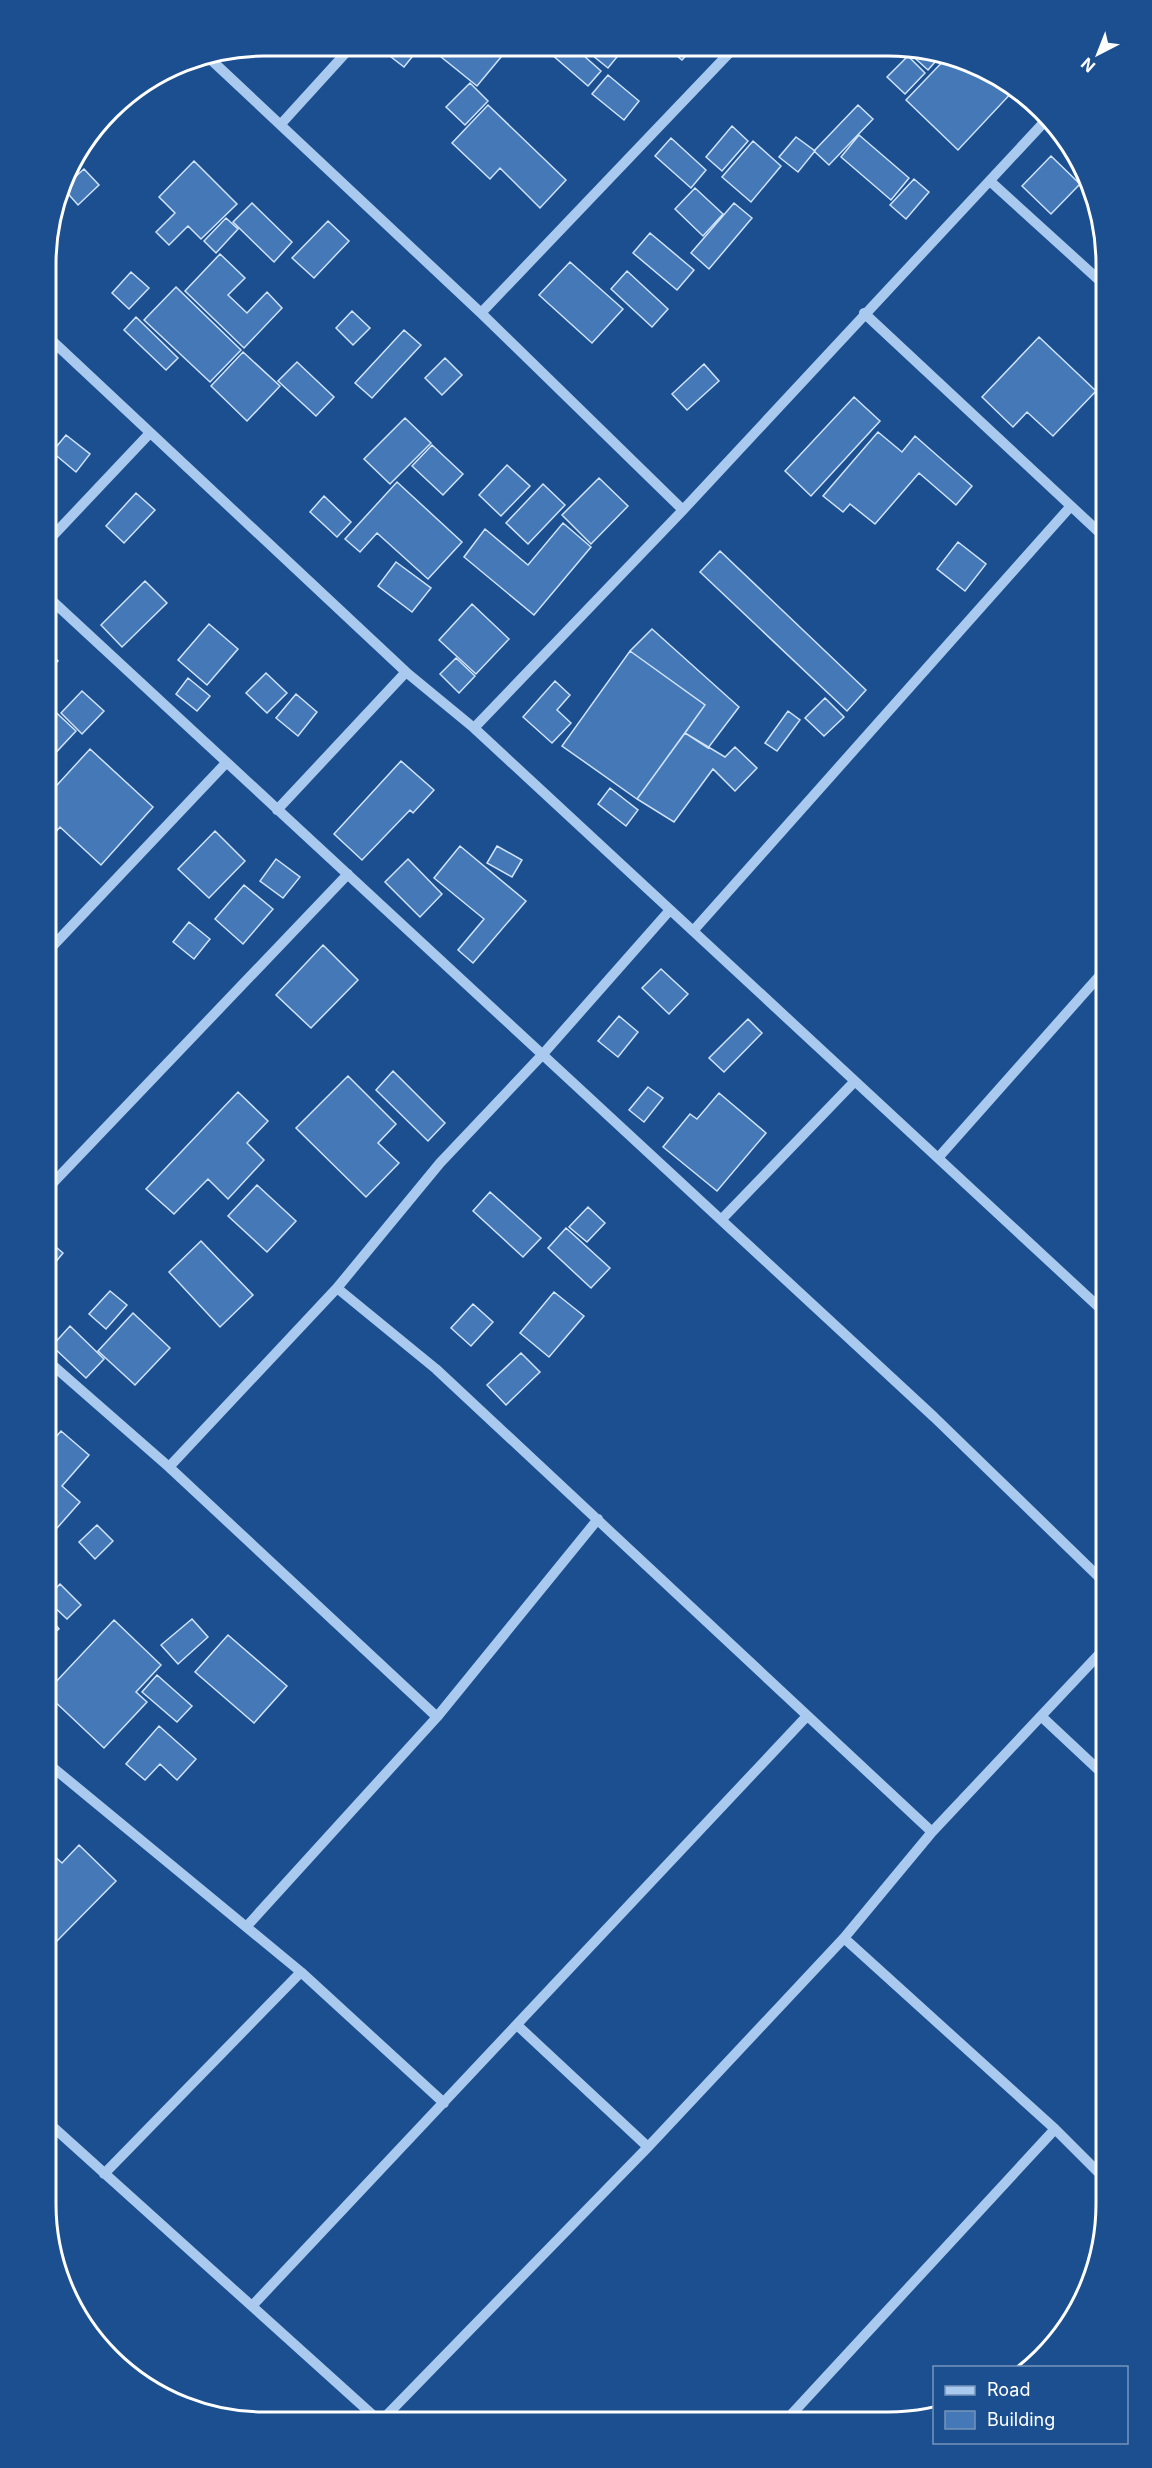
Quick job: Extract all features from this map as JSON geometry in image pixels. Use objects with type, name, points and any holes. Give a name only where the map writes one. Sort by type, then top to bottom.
[{"type":"street","points":[[281,124],[343,56]]},
{"type":"street","points":[[481,313],[726,56]]},
{"type":"street","points":[[214,62],[481,313],[683,510]]},
{"type":"street","points":[[474,728],[683,510],[864,313],[991,182],[1043,124]]},
{"type":"street","points":[[991,182],[1096,277]]},
{"type":"street","points":[[864,313],[1096,529]]},
{"type":"street","points":[[56,344],[406,672],[474,728],[1096,1305]]},
{"type":"street","points":[[56,532],[150,433]]},
{"type":"street","points":[[693,931],[1071,506]]},
{"type":"street","points":[[56,604],[225,764],[348,874],[934,1417],[1096,1574]]},
{"type":"street","points":[[278,810],[406,672]]},
{"type":"street","points":[[56,943],[225,764]]},
{"type":"street","points":[[56,1180],[348,874]]},
{"type":"street","points":[[169,1467],[338,1288],[440,1163],[543,1054],[670,910]]},
{"type":"street","points":[[938,1158],[1096,980]]},
{"type":"street","points":[[721,1220],[855,1081]]},
{"type":"street","points":[[338,1288],[436,1369],[933,1832]]},
{"type":"street","points":[[56,1368],[169,1467],[437,1717]]},
{"type":"street","points":[[247,1926],[437,1717],[598,1518]]},
{"type":"street","points":[[390,2412],[648,2146],[844,1938],[933,1832],[1096,1657]]},
{"type":"street","points":[[252,2306],[807,1716]]},
{"type":"street","points":[[1042,1717],[1096,1768]]},
{"type":"street","points":[[56,1770],[301,1972],[444,2103]]},
{"type":"street","points":[[844,1938],[1054,2129],[1096,2170]]},
{"type":"street","points":[[104,2174],[301,1972]]},
{"type":"street","points":[[517,2025],[648,2146]]},
{"type":"street","points":[[794,2412],[1054,2129]]},
{"type":"street","points":[[56,2130],[369,2412]]},
{"type":"building","points":[[390,56],[413,56],[404,67]]},
{"type":"building","points":[[440,56],[502,56],[477,86]]},
{"type":"building","points":[[553,56],[584,56],[601,71],[588,86]]},
{"type":"building","points":[[593,56],[618,56],[608,68]]},
{"type":"building","points":[[907,57],[925,73],[905,94],[887,77]]},
{"type":"building","points":[[915,58],[935,62],[928,70]]},
{"type":"building","points":[[941,63],[980,77],[1009,95],[958,150],[906,100]]},
{"type":"building","points":[[608,75],[639,101],[624,120],[592,94]]},
{"type":"building","points":[[470,83],[488,101],[465,125],[446,107]]},
{"type":"building","points":[[488,105],[566,180],[540,208],[500,168],[490,179],[452,143]]},
{"type":"building","points":[[858,105],[873,119],[829,165],[814,151]]},
{"type":"building","points":[[732,126],[748,141],[722,171],[706,157]]},
{"type":"building","points":[[859,135],[909,178],[891,200],[841,157]]},
{"type":"building","points":[[796,137],[815,151],[798,172],[779,157]]},
{"type":"building","points":[[671,138],[706,170],[691,188],[655,156]]},
{"type":"building","points":[[753,141],[781,166],[751,202],[722,177]]},
{"type":"building","points":[[1051,156],[1080,184],[1051,214],[1022,186]]},
{"type":"building","points":[[194,161],[237,204],[201,239],[188,226],[169,245],[156,232],[175,213],[159,197]]},
{"type":"building","points":[[84,169],[99,185],[78,205],[68,194],[74,178]]},
{"type":"building","points":[[914,179],[929,192],[906,219],[890,205]]},
{"type":"building","points":[[695,188],[723,214],[703,236],[675,209]]},
{"type":"building","points":[[252,203],[292,242],[274,262],[233,222]]},
{"type":"building","points":[[734,203],[752,218],[709,269],[691,253]]},
{"type":"building","points":[[226,218],[238,229],[216,253],[204,241]]},
{"type":"building","points":[[328,221],[349,241],[314,278],[292,258]]},
{"type":"building","points":[[650,233],[694,270],[677,290],[633,253]]},
{"type":"building","points":[[220,254],[245,278],[228,295],[247,313],[267,292],[282,308],[244,348],[185,291]]},
{"type":"building","points":[[570,262],[623,309],[592,343],[539,295]]},
{"type":"building","points":[[627,271],[668,309],[652,327],[611,289]]},
{"type":"building","points":[[131,272],[149,288],[129,309],[112,293]]},
{"type":"building","points":[[176,287],[241,350],[210,382],[144,320]]},
{"type":"building","points":[[352,311],[370,328],[353,345],[336,328]]},
{"type":"building","points":[[136,317],[178,358],[166,370],[124,330]]},
{"type":"building","points":[[404,330],[421,345],[372,398],[355,383]]},
{"type":"building","points":[[1039,337],[1096,391],[1053,436],[1027,412],[1013,427],[982,397]]},
{"type":"building","points":[[243,352],[280,386],[247,421],[211,386]]},
{"type":"building","points":[[445,358],[462,375],[442,395],[425,378]]},
{"type":"building","points":[[297,362],[334,397],[316,416],[278,381]]},
{"type":"building","points":[[704,364],[719,381],[687,410],[672,394]]},
{"type":"building","points":[[854,397],[880,421],[811,496],[785,471]]},
{"type":"building","points":[[405,418],[431,443],[390,484],[364,459]]},
{"type":"building","points":[[878,432],[902,452],[915,436],[972,486],[956,505],[919,473],[875,524],[850,504],[843,512],[823,496]]},
{"type":"building","points":[[66,435],[90,454],[76,472],[56,455],[56,447]]},
{"type":"building","points":[[432,445],[463,474],[443,495],[412,466]]},
{"type":"building","points":[[507,465],[530,486],[501,516],[479,495]]},
{"type":"building","points":[[599,478],[628,506],[591,544],[562,515]]},
{"type":"building","points":[[397,482],[462,542],[428,579],[377,533],[360,552],[345,539]]},
{"type":"building","points":[[543,484],[565,505],[528,544],[506,523]]},
{"type":"building","points":[[136,493],[155,510],[124,543],[106,526]]},
{"type":"building","points":[[324,496],[351,522],[337,537],[310,512]]},
{"type":"building","points":[[563,523],[591,547],[534,615],[464,557],[485,529],[528,565]]},
{"type":"building","points":[[958,542],[986,564],[965,591],[937,569]]},
{"type":"building","points":[[720,551],[866,690],[847,711],[700,572]]},
{"type":"building","points":[[396,562],[431,588],[412,612],[378,586]]},
{"type":"building","points":[[145,581],[167,603],[122,647],[101,625]]},
{"type":"building","points":[[472,604],[509,639],[476,674],[439,640]]},
{"type":"building","points":[[209,624],[238,649],[207,685],[178,660]]},
{"type":"building","points":[[652,629],[739,707],[708,748],[685,733],[705,705],[630,651]]},
{"type":"building","points":[[630,651],[705,705],[637,799],[562,746]]},
{"type":"building","points":[[456,658],[475,676],[459,693],[440,674]]},
{"type":"building","points":[[266,673],[287,693],[267,713],[246,693]]},
{"type":"building","points":[[188,678],[210,696],[197,711],[176,694]]},
{"type":"building","points":[[555,681],[570,695],[557,710],[571,723],[552,743],[523,717]]},
{"type":"building","points":[[82,691],[104,711],[82,734],[61,713]]},
{"type":"building","points":[[296,694],[317,712],[298,736],[276,718]]},
{"type":"building","points":[[825,698],[844,717],[824,736],[805,718]]},
{"type":"building","points":[[788,711],[800,720],[777,751],[765,743]]},
{"type":"building","points":[[56,712],[76,731],[56,752]]},
{"type":"building","points":[[685,733],[725,757],[735,747],[757,768],[735,791],[713,769],[674,822],[637,799]]},
{"type":"building","points":[[90,749],[153,807],[101,865],[60,827],[56,832],[56,786]]},
{"type":"building","points":[[401,761],[434,790],[413,813],[410,810],[362,860],[334,834]]},
{"type":"building","points":[[610,788],[638,810],[626,826],[598,804]]},
{"type":"building","points":[[215,831],[245,861],[209,898],[178,869]]},
{"type":"building","points":[[460,846],[526,901],[473,963],[458,950],[484,919],[434,878]]},
{"type":"building","points":[[497,846],[522,860],[512,877],[487,863]]},
{"type":"building","points":[[276,859],[300,877],[283,898],[260,881]]},
{"type":"building","points":[[408,859],[442,894],[420,917],[385,882]]},
{"type":"building","points":[[244,885],[273,909],[243,944],[215,919]]},
{"type":"building","points":[[189,922],[210,939],[194,959],[173,942]]},
{"type":"building","points":[[323,945],[358,980],[311,1028],[276,995]]},
{"type":"building","points":[[661,969],[688,994],[669,1014],[642,988]]},
{"type":"building","points":[[619,1016],[638,1032],[618,1057],[598,1041]]},
{"type":"building","points":[[748,1019],[762,1033],[724,1072],[709,1058]]},
{"type":"building","points":[[393,1071],[445,1123],[428,1141],[376,1090]]},
{"type":"building","points":[[348,1076],[396,1124],[378,1143],[399,1163],[366,1197],[296,1128]]},
{"type":"building","points":[[648,1087],[663,1098],[644,1122],[629,1110]]},
{"type":"building","points":[[238,1092],[268,1121],[247,1143],[264,1160],[228,1199],[208,1179],[174,1214],[146,1189]]},
{"type":"building","points":[[719,1093],[766,1133],[717,1191],[663,1147],[690,1114],[697,1119]]},
{"type":"building","points":[[257,1185],[296,1221],[267,1252],[228,1216]]},
{"type":"building","points":[[490,1192],[541,1238],[523,1257],[473,1211]]},
{"type":"building","points":[[588,1207],[605,1223],[587,1242],[569,1227]]},
{"type":"building","points":[[566,1228],[610,1268],[591,1288],[548,1248]]},
{"type":"building","points":[[201,1241],[253,1295],[220,1327],[169,1272]]},
{"type":"building","points":[[56,1247],[63,1253],[56,1262]]},
{"type":"building","points":[[110,1291],[127,1305],[106,1329],[89,1314]]},
{"type":"building","points":[[554,1292],[584,1316],[549,1357],[520,1333]]},
{"type":"building","points":[[473,1304],[493,1322],[471,1346],[451,1328]]},
{"type":"building","points":[[133,1313],[170,1348],[135,1385],[98,1351]]},
{"type":"building","points":[[70,1326],[104,1359],[86,1378],[56,1350],[56,1342]]},
{"type":"building","points":[[521,1353],[540,1372],[506,1405],[487,1385]]},
{"type":"building","points":[[61,1431],[89,1455],[62,1486],[80,1502],[56,1529],[56,1437]]},
{"type":"building","points":[[97,1525],[113,1541],[95,1559],[79,1542]]},
{"type":"building","points":[[60,1584],[81,1605],[67,1619],[56,1609],[56,1588]]},
{"type":"building","points":[[192,1619],[208,1637],[178,1664],[161,1645]]},
{"type":"building","points":[[114,1620],[161,1665],[136,1692],[147,1702],[104,1748],[56,1703],[56,1682]]},
{"type":"building","points":[[228,1635],[287,1686],[254,1723],[195,1672]]},
{"type":"building","points":[[157,1675],[192,1706],[177,1722],[142,1692]]},
{"type":"building","points":[[159,1726],[196,1759],[177,1780],[160,1764],[145,1780],[126,1764]]},
{"type":"building","points":[[79,1845],[116,1881],[56,1942],[56,1858],[62,1863]]}]
